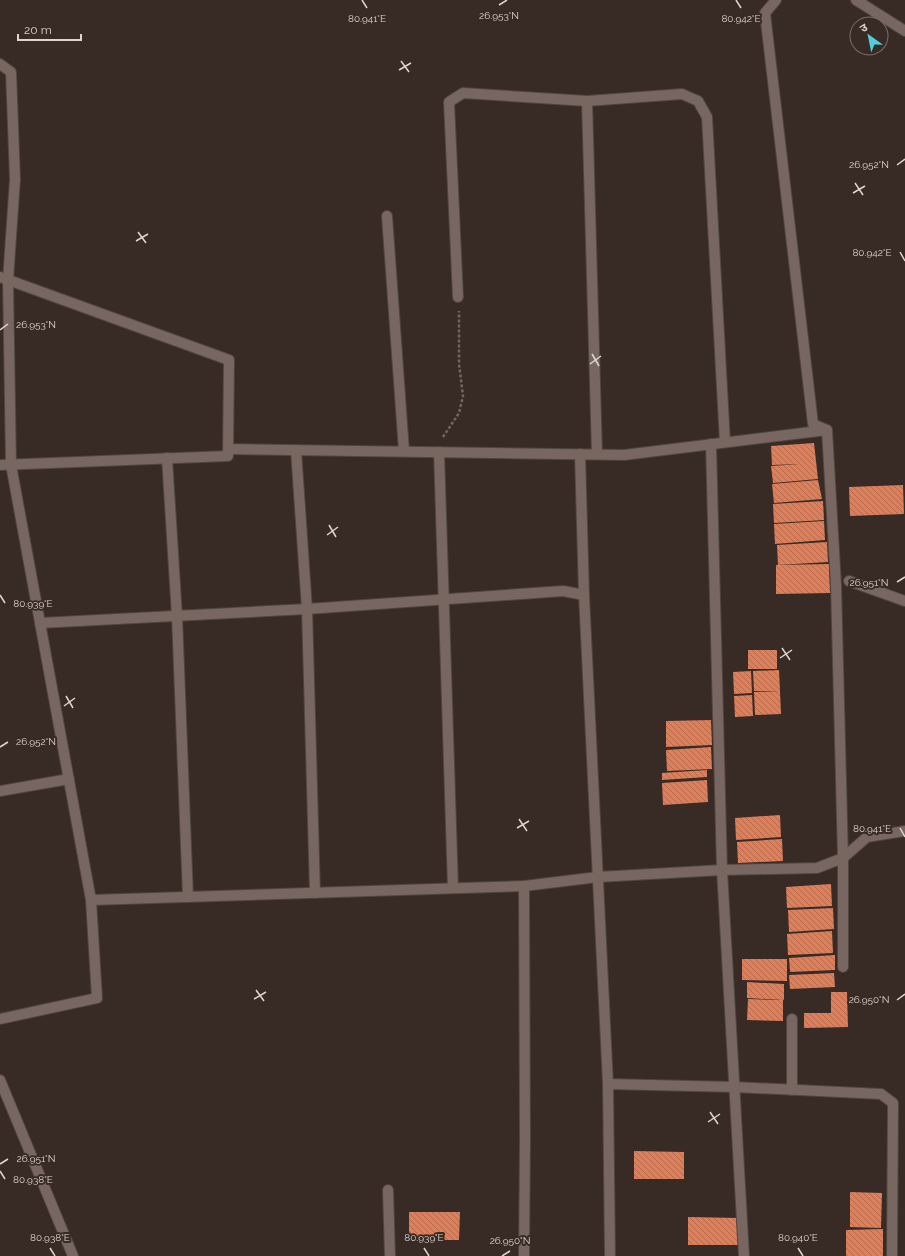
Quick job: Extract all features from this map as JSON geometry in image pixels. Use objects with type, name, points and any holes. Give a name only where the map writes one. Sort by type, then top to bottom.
[{"type":"street","points":[[776,0],[765,13],[813,424],[827,430]]},
{"type":"street","points":[[856,0],[905,31]]},
{"type":"street","points":[[0,64],[12,72],[15,179],[4,279],[11,465],[91,900],[97,998],[0,1019]]},
{"type":"street","points":[[458,297],[449,102],[464,93],[587,101],[682,94],[698,101],[707,117],[725,442]]},
{"type":"street","points":[[587,101],[598,454]]},
{"type":"street","points":[[387,216],[404,451]]},
{"type":"street","points":[[0,465],[228,456],[229,360],[4,279]]},
{"type":"street","points":[[228,449],[624,455],[827,430]]},
{"type":"street","points":[[827,430],[836,585],[843,858],[842,967]]},
{"type":"street","points":[[711,444],[722,870],[744,1256]]},
{"type":"street","points":[[296,450],[307,609],[315,893]]},
{"type":"street","points":[[439,452],[453,888]]},
{"type":"street","points":[[580,454],[584,595],[608,1084],[610,1256]]},
{"type":"street","points":[[167,458],[177,616],[188,897]]},
{"type":"street","points":[[849,581],[905,601]]},
{"type":"street","points":[[40,623],[307,609],[563,591],[584,595]]},
{"type":"street","points":[[0,791],[69,779]]},
{"type":"street","points":[[91,900],[524,886],[598,877],[722,870],[817,868],[843,858],[867,837],[905,831]]},
{"type":"street","points":[[524,886],[524,1256]]},
{"type":"street","points":[[792,1019],[792,1090]]},
{"type":"street","points":[[0,1080],[74,1256]]},
{"type":"street","points":[[608,1084],[735,1087],[881,1094],[893,1103],[892,1256]]},
{"type":"street","points":[[388,1190],[390,1256]]},
{"type":"path","points":[[439,452],[440,441],[459,413],[463,396],[460,364],[458,297]]},
{"type":"building","points":[[814,443],[818,479],[773,483],[771,466],[799,464],[772,465],[771,446]]},
{"type":"building","points":[[818,480],[822,499],[774,503],[772,484]]},
{"type":"building","points":[[903,485],[904,514],[850,516],[849,487]]},
{"type":"building","points":[[823,501],[824,520],[774,523],[773,504]]},
{"type":"building","points":[[824,521],[825,540],[775,544],[774,524]]},
{"type":"building","points":[[827,542],[828,562],[778,565],[777,545]]},
{"type":"building","points":[[829,564],[830,593],[776,594],[776,565]]},
{"type":"building","points":[[748,650],[777,650],[777,669],[748,669]]},
{"type":"building","points":[[779,670],[780,691],[754,691],[753,671]]},
{"type":"building","points":[[751,671],[752,693],[734,694],[733,672]]},
{"type":"building","points":[[780,691],[781,714],[755,715],[754,692]]},
{"type":"building","points":[[752,695],[753,716],[735,717],[734,696]]},
{"type":"building","points":[[711,720],[712,745],[666,747],[666,721]]},
{"type":"building","points":[[711,747],[712,769],[667,771],[666,750]]},
{"type":"building","points":[[707,770],[707,777],[662,780],[662,773]]},
{"type":"building","points":[[707,780],[708,802],[663,805],[662,783]]},
{"type":"building","points":[[780,815],[781,837],[736,840],[735,818]]},
{"type":"building","points":[[782,839],[783,861],[738,863],[737,842]]},
{"type":"building","points":[[831,884],[832,906],[787,908],[786,887]]},
{"type":"building","points":[[833,908],[834,929],[789,932],[788,910]]},
{"type":"building","points":[[832,931],[833,953],[788,955],[787,934]]},
{"type":"building","points":[[835,955],[835,970],[790,972],[789,958]]},
{"type":"building","points":[[742,959],[787,959],[787,981],[742,980]]},
{"type":"building","points":[[834,973],[835,987],[790,989],[789,975]]},
{"type":"building","points":[[747,982],[784,984],[784,1000],[747,998]]},
{"type":"building","points":[[831,992],[847,992],[848,1027],[804,1028],[804,1013],[831,1013]]},
{"type":"building","points":[[748,999],[783,1000],[783,1021],[747,1020]]},
{"type":"building","points":[[634,1151],[684,1152],[684,1179],[634,1179]]},
{"type":"building","points":[[850,1192],[882,1193],[881,1228],[850,1227]]},
{"type":"building","points":[[409,1212],[460,1212],[459,1240],[409,1240]]},
{"type":"building","points":[[688,1217],[739,1218],[738,1245],[688,1245]]},
{"type":"building","points":[[883,1229],[883,1256],[846,1256],[846,1230]]}]
